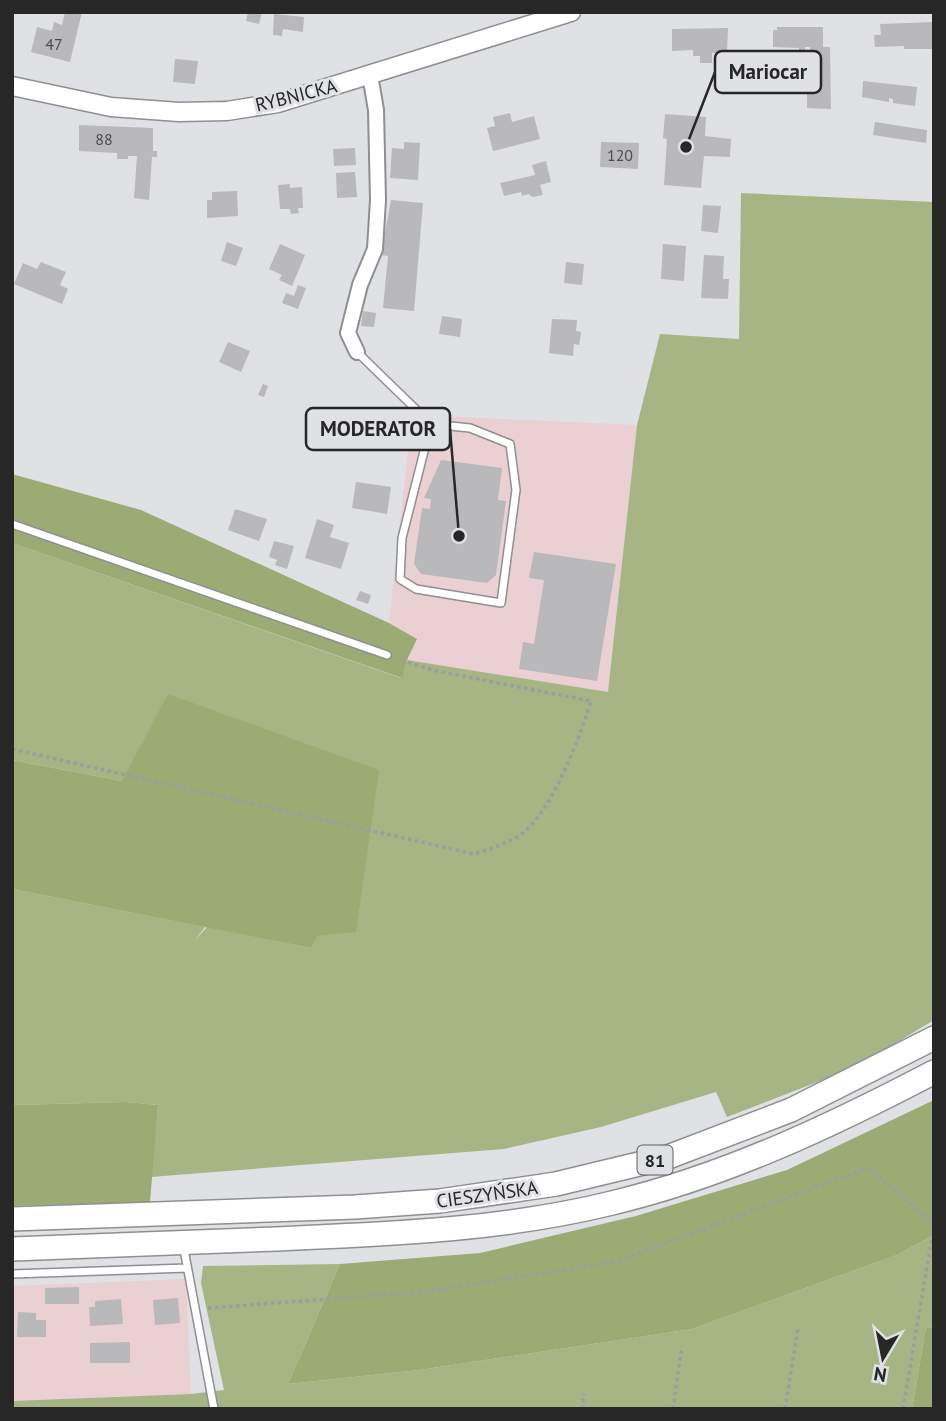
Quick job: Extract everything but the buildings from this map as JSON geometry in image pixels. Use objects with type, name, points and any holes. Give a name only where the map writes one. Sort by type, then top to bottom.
[{"type":"main road","name":"CIESZYŃSKA","points":[[12,1219],[355,1207],[440,1201],[556,1184],[668,1157],[730,1134],[791,1110],[934,1038]]},
{"type":"main road","name":"CIESZYŃSKA","points":[[12,1250],[344,1236],[447,1229],[555,1215],[612,1203],[736,1165],[856,1113],[934,1072]]},
{"type":"street","name":"RYBNICKA","points":[[12,86],[111,107],[179,112],[227,111],[278,103],[571,12]]},
{"type":"street","points":[[357,352],[348,334],[360,285],[375,249],[378,200],[376,110],[370,75]]},
{"type":"lane","points":[[357,352],[431,424],[470,428],[510,444],[516,490],[501,603],[416,589],[400,579],[402,538],[431,424]]},
{"type":"lane","points":[[12,524],[387,655]]},
{"type":"lane","points":[[183,1242],[214,1409]]},
{"type":"lane","points":[[12,1274],[187,1268]]},
{"type":"path","points":[[12,749],[474,854],[495,848],[522,834],[541,811],[561,776],[583,731],[592,701],[432,670],[387,655]]},
{"type":"path","points":[[195,1309],[423,1292],[614,1262],[869,1168],[934,1225],[904,1409]]},
{"type":"path","points":[[785,1409],[798,1328]]},
{"type":"path","points":[[673,1409],[682,1346]]},
{"type":"path","points":[[582,1409],[584,1394]]},
{"type":"shaded area","points":[[412,415],[637,425],[608,692],[407,660],[417,639],[389,623]]},
{"type":"shaded area","points":[[186,1279],[191,1394],[12,1401],[12,1286]]},
{"type":"green space","points":[[741,193],[934,202],[934,1020],[856,1067],[727,1117],[716,1092],[601,1127],[504,1149],[151,1177],[158,1105],[127,1102],[12,1105],[12,889],[205,927],[195,940],[207,927],[311,948],[122,781],[12,760],[12,543],[401,678],[407,660],[608,692],[637,425],[660,334],[739,339]]},
{"type":"green space","points":[[12,474],[141,510],[389,623],[417,639],[402,678],[12,543]]},
{"type":"green space","points":[[168,694],[379,770],[356,932],[317,936],[311,948],[12,889],[12,760],[122,781]]},
{"type":"green space","points":[[934,1100],[934,1235],[897,1255],[692,1329],[419,1370],[288,1384],[340,1264],[480,1253],[636,1216],[787,1170]]},
{"type":"green space","points":[[127,1102],[158,1105],[150,1202],[12,1206],[12,1105]]},
{"type":"green space","points":[[934,1235],[934,1328],[926,1327],[912,1409],[12,1409],[12,1401],[191,1394],[224,1390],[201,1283],[203,1266],[340,1264],[288,1384],[419,1370],[692,1329],[897,1255]]},
{"type":"green space","points":[[926,1327],[934,1328],[934,1409],[912,1409]]},
{"type":"place","name":"Mariocar","points":[[686,147]]},
{"type":"place","name":"MODERATOR","points":[[459,536]]}]
